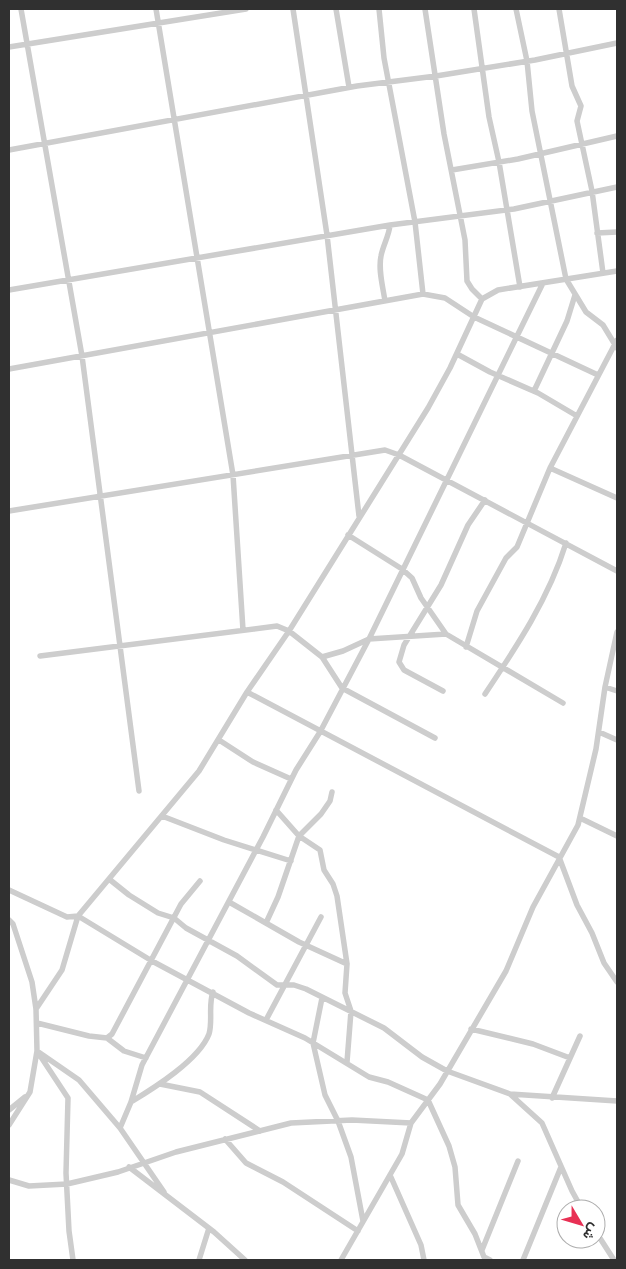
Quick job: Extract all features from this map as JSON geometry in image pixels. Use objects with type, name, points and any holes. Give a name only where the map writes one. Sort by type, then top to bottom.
[{"type":"street","points":[[22,9],[82,356],[140,791]]},
{"type":"street","points":[[156,9],[233,475],[243,630]]},
{"type":"street","points":[[9,47],[246,9]]},
{"type":"street","points":[[293,9],[328,236],[359,516]]},
{"type":"street","points":[[336,9],[349,87]]},
{"type":"street","points":[[379,9],[384,58],[415,222],[423,294]]},
{"type":"street","points":[[425,9],[444,134],[465,240],[467,281],[472,290],[482,299]]},
{"type":"street","points":[[474,9],[488,117],[499,162],[505,210],[520,287]]},
{"type":"street","points":[[466,647],[479,606],[506,558],[517,547],[550,468],[616,344],[603,325],[586,312],[566,280],[532,112],[527,61],[516,9]]},
{"type":"street","points":[[559,9],[572,86],[581,106],[578,120],[581,145],[592,191],[603,273]]},
{"type":"street","points":[[9,150],[349,87],[436,76],[527,61],[617,43]]},
{"type":"street","points":[[452,170],[540,154],[617,136]]},
{"type":"street","points":[[9,290],[390,225],[505,210],[617,186]]},
{"type":"street","points":[[385,301],[380,271],[381,256],[388,240],[390,225]]},
{"type":"street","points":[[597,234],[617,232]]},
{"type":"street","points":[[36,1009],[62,970],[78,916],[199,771],[247,692],[289,631],[444,381],[482,299],[498,290],[617,271]]},
{"type":"street","points":[[120,1128],[146,1058],[229,902],[291,779],[320,732],[369,639],[402,568],[518,336],[542,283]]},
{"type":"street","points":[[9,369],[423,294],[445,298],[474,317],[598,375]]},
{"type":"street","points":[[534,391],[567,321],[575,295]]},
{"type":"street","points":[[457,354],[497,375],[534,391],[577,416]]},
{"type":"street","points":[[9,511],[385,450],[399,455],[528,522],[617,571]]},
{"type":"street","points":[[550,468],[617,498]]},
{"type":"street","points":[[443,691],[404,670],[399,662],[404,645],[428,608],[468,526],[485,500]]},
{"type":"street","points":[[348,535],[402,568],[412,578],[428,608],[446,634],[563,703]]},
{"type":"street","points":[[485,694],[535,618],[560,564],[566,543]]},
{"type":"street","points":[[40,656],[277,626],[289,631],[322,657],[342,688],[434,738]]},
{"type":"street","points":[[341,1260],[402,1154],[411,1123],[447,1071],[506,971],[533,907],[578,825],[599,732],[605,687],[617,632]]},
{"type":"street","points":[[322,657],[343,651],[369,639],[446,634]]},
{"type":"street","points":[[605,687],[617,691]]},
{"type":"street","points":[[247,692],[320,732],[439,791],[559,857],[577,905],[592,933],[604,963],[617,982]]},
{"type":"street","points":[[599,732],[617,740]]},
{"type":"street","points":[[218,740],[253,762],[291,779]]},
{"type":"street","points":[[266,923],[292,861],[299,836],[321,814],[330,801],[332,792]]},
{"type":"street","points":[[276,810],[299,836],[320,850],[324,870],[333,884],[337,896],[347,964],[345,993],[351,1011],[347,1062]]},
{"type":"street","points":[[162,816],[224,840],[257,848],[292,861]]},
{"type":"street","points":[[580,818],[617,836]]},
{"type":"street","points":[[109,879],[158,913],[174,918],[186,928],[209,939],[277,985],[306,989],[351,1011],[384,1028],[422,1057],[447,1071],[510,1094],[617,1101]]},
{"type":"street","points":[[107,1038],[112,1034],[181,904],[200,881]]},
{"type":"street","points":[[9,890],[67,917],[78,916],[152,961],[249,1013],[314,1043],[369,1077],[388,1082],[428,1100],[449,1146],[455,1167],[458,1205],[475,1234],[484,1257],[490,1260]]},
{"type":"street","points":[[229,902],[307,945],[347,964]]},
{"type":"street","points":[[266,1020],[321,917]]},
{"type":"street","points":[[9,920],[13,924],[32,982],[36,1009],[38,1051],[30,1092],[9,1125]]},
{"type":"street","points":[[131,1102],[160,1084],[186,1064],[208,1035],[213,992]]},
{"type":"street","points":[[322,998],[314,1043],[325,1094],[338,1121],[351,1157],[363,1221]]},
{"type":"street","points":[[37,1023],[89,1036],[107,1038],[124,1051],[146,1058]]},
{"type":"street","points":[[471,1029],[533,1044],[570,1058]]},
{"type":"street","points":[[552,1098],[580,1036]]},
{"type":"street","points":[[38,1051],[79,1080],[120,1128],[164,1192]]},
{"type":"street","points":[[38,1051],[68,1098],[67,1184],[69,1231],[73,1260]]},
{"type":"street","points":[[160,1084],[200,1092],[260,1131]]},
{"type":"street","points":[[9,1110],[30,1092]]},
{"type":"street","points":[[510,1094],[542,1123],[577,1199]]},
{"type":"street","points":[[9,1180],[29,1186],[67,1184],[118,1172],[129,1167],[225,1139],[291,1123],[338,1121],[411,1123]]},
{"type":"street","points":[[225,1139],[246,1163],[283,1182],[358,1231]]},
{"type":"street","points":[[482,1250],[518,1161]]},
{"type":"street","points":[[129,1167],[209,1228],[245,1260]]},
{"type":"street","points":[[523,1260],[562,1167]]},
{"type":"street","points":[[390,1175],[421,1245],[424,1260]]},
{"type":"street","points":[[199,1260],[209,1228]]},
{"type":"street","points":[[606,1248],[614,1260]]}]
